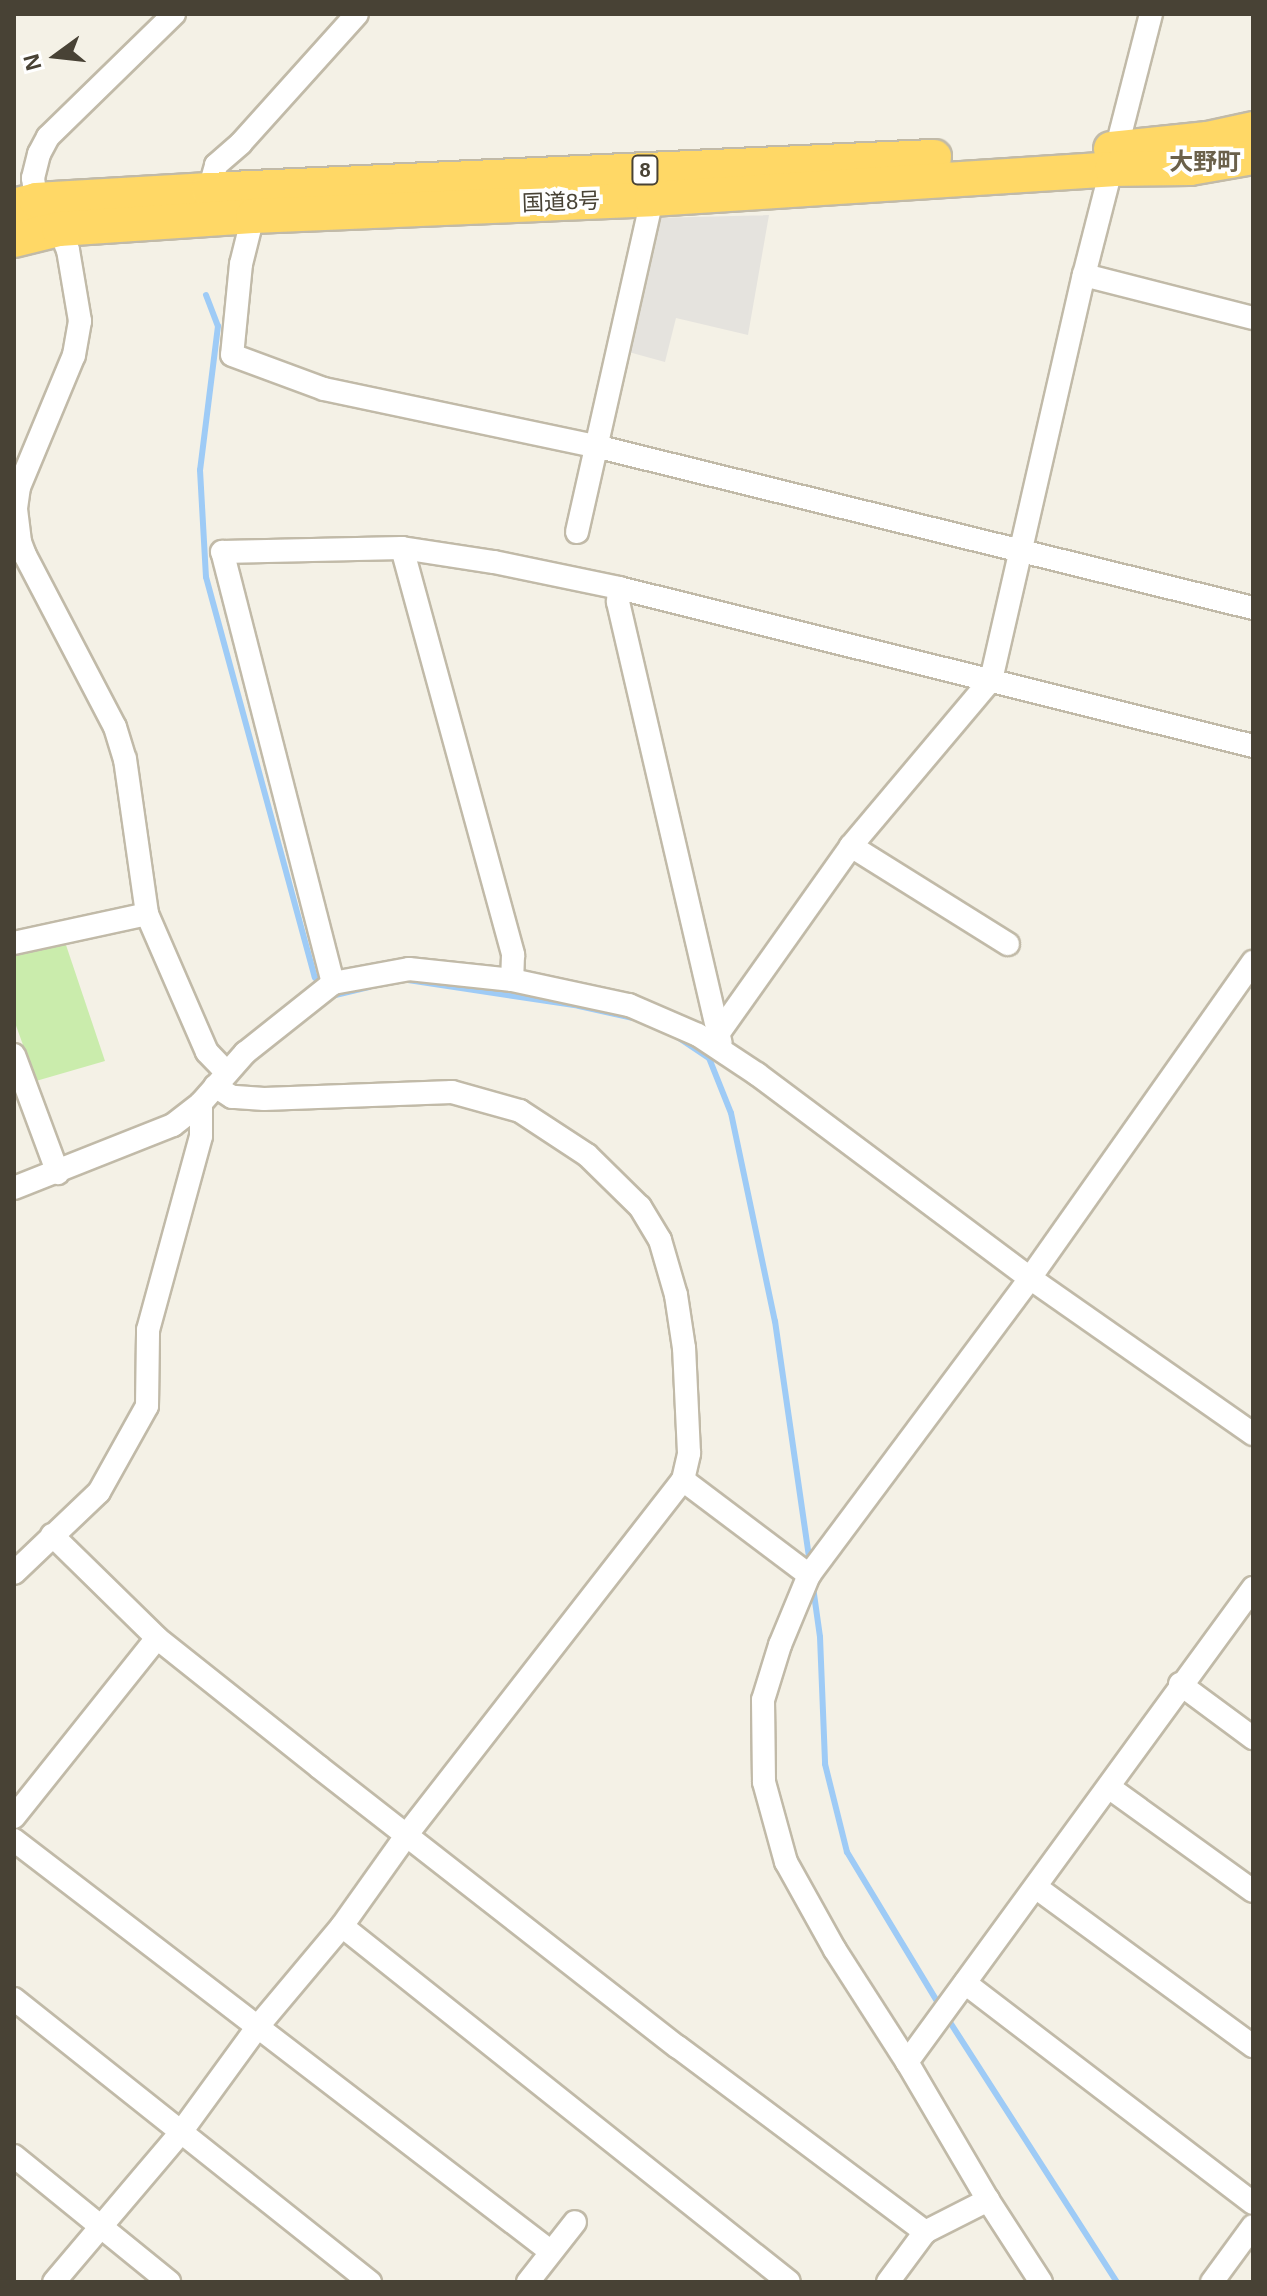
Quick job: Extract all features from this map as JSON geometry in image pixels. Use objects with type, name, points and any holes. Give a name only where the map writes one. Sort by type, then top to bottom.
[{"type":"highway","name":"国道8号","points":[[14,240],[59,229],[253,216],[652,199],[1116,159],[1253,129]]},
{"type":"highway","name":"国道8号","points":[[25,203],[209,190],[1116,159],[1190,168],[1253,157]]},
{"type":"street","points":[[14,1573],[99,1492],[147,1406],[148,1330],[214,1088],[207,1052],[147,914],[125,759],[115,727],[20,542],[16,509],[19,487],[74,355],[80,321],[68,250],[59,229],[25,203],[39,154],[48,137],[174,14]]},
{"type":"street","points":[[209,190],[216,165],[241,143],[357,14]]},
{"type":"street","points":[[720,1042],[851,846],[991,680],[1084,275],[1151,14]]},
{"type":"street","points":[[577,532],[652,199]]},
{"type":"street","points":[[253,216],[241,264],[232,355],[324,389],[595,446],[1253,608]]},
{"type":"street","points":[[1084,275],[1253,318]]},
{"type":"street","points":[[402,548],[513,955],[512,980]]},
{"type":"street","points":[[333,983],[222,552],[402,548],[494,562],[619,588],[1253,746]]},
{"type":"street","points":[[619,588],[618,602],[720,1042]]},
{"type":"street","points":[[851,846],[1008,944]]},
{"type":"street","points":[[14,943],[147,914]]},
{"type":"street","points":[[1041,2282],[835,1950],[786,1862],[764,1782],[763,1700],[780,1645],[809,1575],[1030,1278],[1253,962]]},
{"type":"street","points":[[14,1188],[173,1125],[214,1088],[245,1053],[333,983],[409,969],[435,969],[512,980],[629,1005],[720,1042],[1030,1278],[1253,1434]]},
{"type":"street","points":[[14,1055],[58,1173]]},
{"type":"street","points":[[54,2282],[181,2132],[259,2025],[342,1926],[408,1833],[683,1480],[689,1453],[684,1348],[660,1240],[640,1207],[587,1155],[520,1111],[452,1092],[264,1099],[232,1097],[214,1088]]},
{"type":"street","points":[[683,1480],[809,1575]]},
{"type":"street","points":[[52,1535],[157,1638],[678,2047],[925,2232]]},
{"type":"street","points":[[907,2062],[1110,1788],[1180,1684],[1252,1590]]},
{"type":"street","points":[[14,1817],[157,1638]]},
{"type":"street","points":[[1180,1684],[1253,1738]]},
{"type":"street","points":[[1110,1788],[1253,1891]]},
{"type":"street","points":[[14,1840],[550,2251]]},
{"type":"street","points":[[1037,1888],[1253,2046]]},
{"type":"street","points":[[342,1926],[789,2282]]},
{"type":"street","points":[[965,1983],[1253,2203]]},
{"type":"street","points":[[14,1999],[370,2282]]},
{"type":"street","points":[[14,2156],[169,2282]]},
{"type":"street","points":[[888,2282],[925,2232],[988,2200]]},
{"type":"street","points":[[528,2282],[575,2222]]},
{"type":"street","points":[[1212,2282],[1253,2226]]},
{"type":"green space","points":[[66,945],[105,1061],[36,1081],[14,1020],[14,954]]},
{"type":"shaded area","points":[[769,215],[748,335],[676,318],[665,362],[625,351],[654,218]]},
{"type":"waterway","points":[[206,295],[218,326],[200,470],[206,577],[315,977],[322,988]]},
{"type":"waterway","points":[[408,980],[579,1006],[637,1019]]},
{"type":"waterway","points":[[327,997],[369,987]]},
{"type":"waterway","points":[[676,1036],[709,1058],[731,1113],[775,1321],[810,1564]]},
{"type":"waterway","points":[[813,1587],[820,1637],[825,1764],[847,1852],[940,2006]]},
{"type":"waterway","points":[[946,2016],[1117,2282]]},
{"type":"district","name":"大野町","points":[[1205,162]]}]
